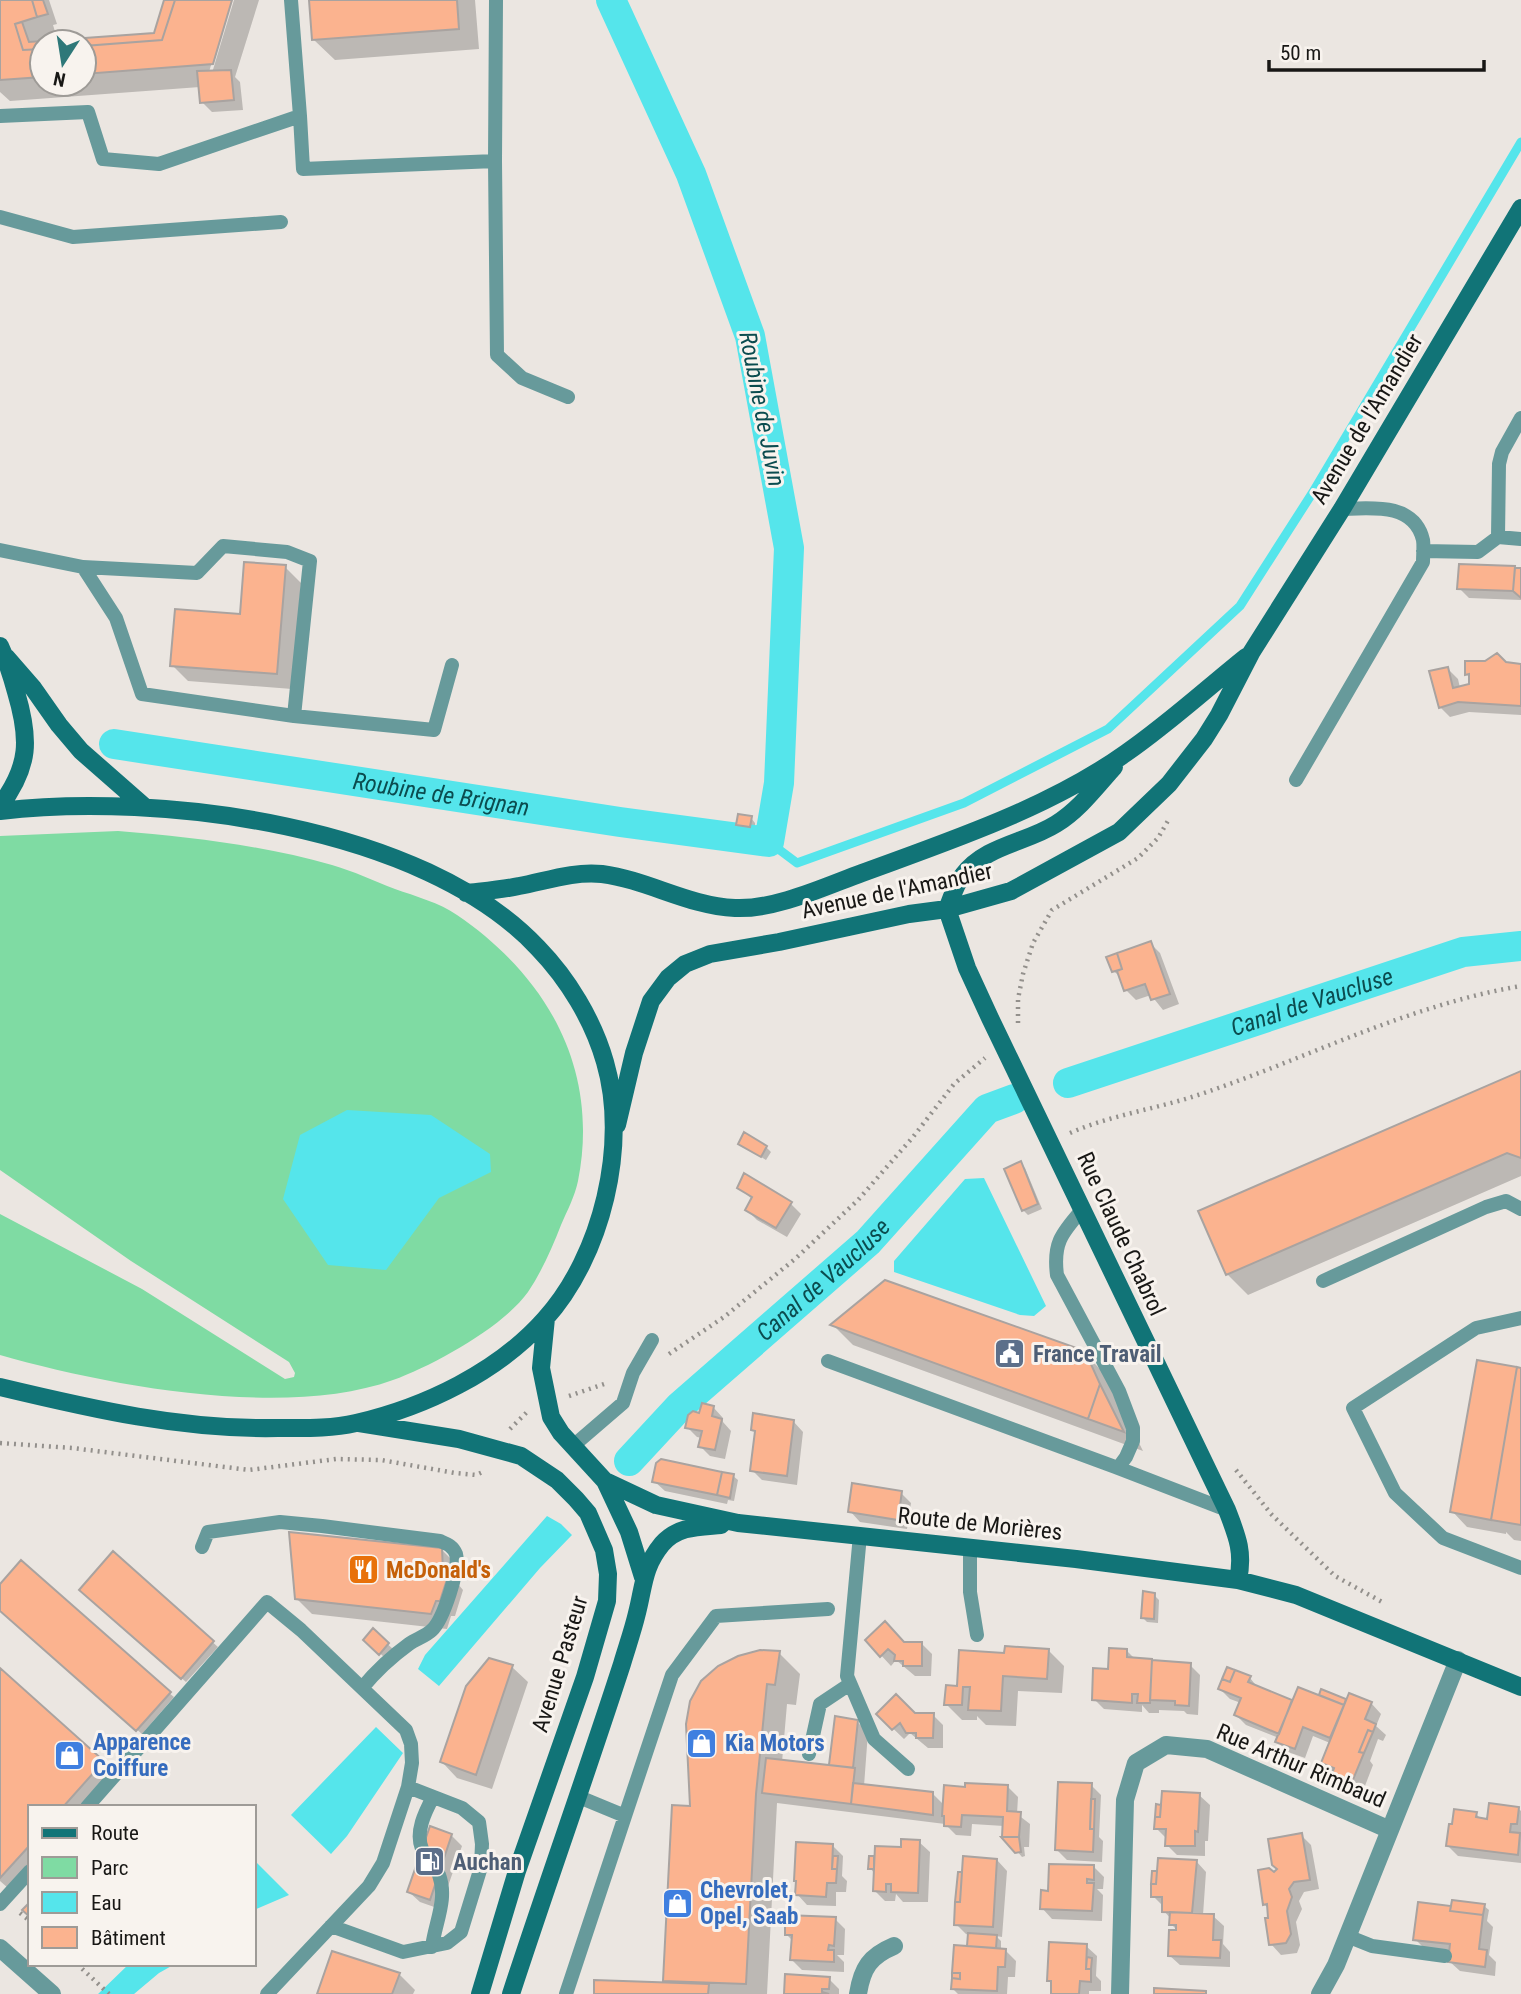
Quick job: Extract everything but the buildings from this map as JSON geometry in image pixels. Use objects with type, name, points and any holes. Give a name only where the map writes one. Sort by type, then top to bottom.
[{"type":"main road","name":"Avenue de l'Amandier","points":[[614,1138],[634,1054],[651,1000],[668,978],[685,964],[710,954],[779,943],[909,914],[947,909],[1011,891],[1119,832],[1169,784],[1204,740],[1251,653],[1342,509],[1521,208]]},
{"type":"main road","points":[[0,806],[20,774],[26,756],[27,733],[3,652]]},
{"type":"main road","points":[[3,652],[81,751],[146,808]]},
{"type":"main road","name":"Avenue de l'Amandier","points":[[466,892],[517,887],[573,874],[600,874],[630,879],[694,902],[736,908],[762,905],[800,895],[1013,814],[1075,784],[1125,754],[1251,653]]},
{"type":"main road","points":[[947,909],[961,877],[975,861],[1056,824],[1082,803],[1125,754]]},
{"type":"main road","points":[[0,811],[42,806],[89,805],[213,815],[312,832],[421,868],[466,892],[501,915],[537,946],[565,979],[580,1004],[605,1060],[610,1083],[614,1138],[606,1196],[598,1224],[570,1284],[546,1318],[513,1351],[480,1374],[413,1404],[356,1423],[325,1427],[242,1429],[194,1426],[80,1407],[0,1387]]},
{"type":"main road","name":"Rue Claude Chabrol","points":[[947,909],[967,968],[1020,1077],[1054,1133],[1081,1211],[1227,1510],[1238,1539],[1242,1561],[1238,1580]]},
{"type":"main road","name":"Route de Morières","points":[[546,1318],[541,1368],[551,1417],[605,1481],[656,1505],[738,1523],[970,1547],[1238,1580],[1296,1595],[1521,1687]]},
{"type":"main road","name":"Avenue Pasteur","points":[[356,1423],[459,1439],[521,1456],[557,1480],[576,1499],[588,1513],[604,1550],[608,1574],[607,1601],[585,1677],[517,1871],[480,1994]]},
{"type":"main road","points":[[605,1481],[629,1532],[643,1577]]},
{"type":"main road","points":[[510,1994],[579,1797],[638,1611],[643,1577],[653,1557],[673,1534],[685,1528],[738,1523]]},
{"type":"street","points":[[1320,1994],[1348,1936],[1458,1660]]},
{"type":"street","name":"Rue Arthur Rimbaud","points":[[1120,1994],[1125,1800],[1136,1763],[1166,1745],[1207,1749],[1390,1830]]},
{"type":"street","points":[[859,1994],[861,1979],[876,1954],[894,1946]]},
{"type":"street","points":[[0,1948],[52,1994]]},
{"type":"lane","points":[[290,0],[303,169],[495,160]]},
{"type":"lane","points":[[496,0],[497,355],[522,378],[568,397]]},
{"type":"lane","points":[[0,116],[88,111],[103,159],[159,164],[300,116]]},
{"type":"lane","points":[[0,217],[73,237],[281,222]]},
{"type":"lane","points":[[1498,537],[1499,464],[1502,452],[1521,418]]},
{"type":"lane","points":[[1296,780],[1423,562],[1423,538],[1409,517],[1382,507],[1342,509]]},
{"type":"lane","points":[[1423,551],[1478,552],[1498,537],[1521,539]]},
{"type":"lane","points":[[0,550],[83,566],[197,573],[223,546],[287,552],[310,561],[294,716]]},
{"type":"lane","points":[[83,566],[116,618],[142,694],[294,716],[434,730],[452,665]]},
{"type":"lane","points":[[1323,1281],[1486,1207],[1506,1201],[1521,1209]]},
{"type":"lane","points":[[1081,1211],[1066,1228],[1058,1243],[1055,1257],[1057,1275],[1119,1391],[1133,1428],[1133,1441],[1118,1468]]},
{"type":"lane","points":[[1521,1318],[1476,1328],[1353,1408],[1395,1493],[1443,1538],[1521,1568]]},
{"type":"lane","points":[[573,1446],[623,1403],[633,1373],[652,1340]]},
{"type":"lane","points":[[828,1361],[1227,1510]]},
{"type":"lane","points":[[202,1547],[208,1532],[280,1522],[440,1541],[451,1546],[456,1554],[456,1569],[448,1597],[432,1630],[411,1642],[380,1667],[362,1688]]},
{"type":"lane","points":[[859,1535],[847,1676],[874,1739],[908,1769]]},
{"type":"lane","points":[[970,1547],[970,1592],[977,1635]]},
{"type":"lane","points":[[89,1805],[267,1602],[301,1630],[407,1730],[412,1763],[408,1787],[383,1863],[369,1886],[267,1994]]},
{"type":"lane","points":[[566,1994],[672,1675],[716,1616],[828,1609]]},
{"type":"lane","points":[[810,1754],[820,1703],[850,1684]]},
{"type":"lane","points":[[331,1926],[403,1952],[447,1943],[461,1932],[481,1867],[479,1822],[462,1808],[408,1787]]},
{"type":"lane","points":[[422,1849],[418,1840],[425,1813],[433,1797]]},
{"type":"lane","points":[[579,1797],[625,1816]]},
{"type":"lane","points":[[0,1904],[28,1873]]},
{"type":"lane","points":[[432,1947],[444,1897],[439,1875]]},
{"type":"lane","points":[[1348,1936],[1372,1946],[1445,1956]]},
{"type":"path","points":[[1018,1025],[1018,999],[1023,974],[1033,943],[1052,910],[1138,858],[1158,838],[1173,811]]},
{"type":"path","points":[[1054,1133],[1198,1095],[1405,1015],[1478,993],[1521,986]]},
{"type":"path","points":[[1231,1461],[1272,1515],[1335,1576],[1389,1606]]},
{"type":"path","points":[[79,1966],[109,1994]]},
{"type":"green space","points":[[118,831],[199,839],[306,858],[340,867],[427,900],[457,915],[489,940],[517,967],[541,997],[560,1030],[573,1064],[581,1101],[583,1140],[578,1181],[538,1276],[517,1305],[485,1331],[447,1355],[393,1380],[350,1391],[302,1397],[197,1394],[144,1387],[44,1367],[0,1355],[0,1214],[142,1289],[285,1379],[294,1377],[295,1373],[289,1362],[131,1261],[0,1170],[0,836]]},
{"type":"water","points":[[347,1110],[431,1115],[490,1154],[491,1172],[439,1198],[386,1270],[328,1265],[283,1199],[300,1135]]},
{"type":"water","points":[[984,1178],[1046,1306],[1034,1316],[1020,1315],[894,1272],[894,1261],[965,1179]]},
{"type":"water","points":[[547,1516],[561,1524],[572,1535],[540,1568],[439,1686],[418,1669],[425,1655]]},
{"type":"water","points":[[376,1727],[403,1753],[347,1836],[331,1854],[291,1815]]},
{"type":"water","points":[[256,1862],[289,1895],[256,1909]]},
{"type":"water","points":[[127,1966],[171,1966],[134,1994],[98,1994]]},
{"type":"waterway","name":"Roubine de Juvin","points":[[114,744],[620,822],[769,842],[779,783],[789,548],[750,336],[691,174],[611,0]]},
{"type":"waterway","points":[[769,842],[797,863],[964,803],[1108,729],[1240,606],[1313,492],[1521,142]]},
{"type":"waterway","name":"Canal de Vaucluse","points":[[1068,1083],[1463,952],[1521,946]]},
{"type":"waterway","name":"Canal de Vaucluse","points":[[629,1461],[680,1406],[868,1242],[987,1109],[1014,1099]]},
{"type":"place","name":"France Travail","points":[[1010,1354]]},
{"type":"place","name":"McDonald's","points":[[363,1570]]},
{"type":"place","name":"Kia Motors","points":[[702,1743]]},
{"type":"place","name":"Apparence Coiffure","points":[[70,1755]]},
{"type":"place","name":"Auchan","points":[[430,1862]]},
{"type":"place","name":"Chevrolet, Opel, Saab","points":[[677,1903]]},
{"type":"water label","name":"Roubine de Brignan","points":[[442,793]]}]
